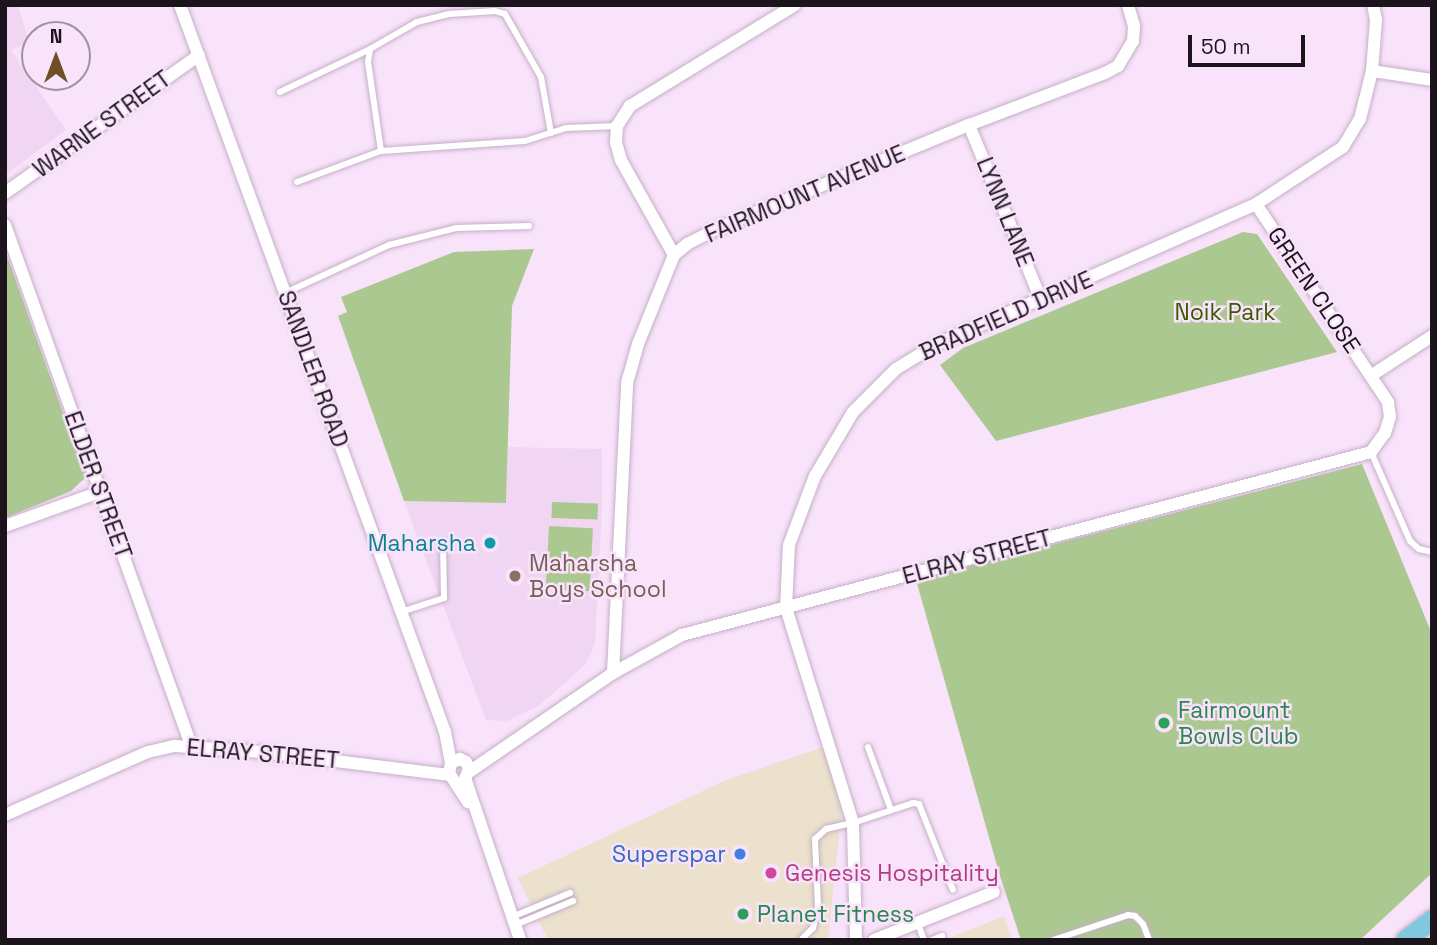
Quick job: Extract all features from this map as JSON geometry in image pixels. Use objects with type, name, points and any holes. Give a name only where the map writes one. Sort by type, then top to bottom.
[{"type":"main road","points":[[1405,940],[1432,919]]},
{"type":"street","name":"SANDLER ROAD","points":[[180,5],[520,940]]},
{"type":"street","points":[[613,673],[627,383],[638,344],[674,255],[621,160],[616,142],[617,126],[630,106],[795,5]]},
{"type":"street","name":"FAIRMOUNT AVENUE","points":[[674,255],[721,227],[969,125],[1105,74],[1118,66],[1133,41],[1134,26],[1128,5]]},
{"type":"street","name":"BRADFIELD DRIVE","points":[[856,940],[853,824],[786,608],[787,558],[794,526],[815,476],[853,412],[896,369],[915,357],[1256,204],[1330,157],[1349,140],[1360,119],[1372,71],[1376,20],[1373,5]]},
{"type":"street","name":"WARNE STREET","points":[[5,194],[199,55]]},
{"type":"street","points":[[1372,71],[1432,80]]},
{"type":"street","name":"LYNN LANE","points":[[969,125],[1041,300]]},
{"type":"street","name":"GREEN CLOSE","points":[[1256,204],[1388,402],[1390,417],[1385,433],[1371,452]]},
{"type":"street","name":"ELDER STREET","points":[[5,225],[191,745]]},
{"type":"street","name":"GREEN CLOSE","points":[[1372,375],[1432,336]]},
{"type":"street","name":"ELRAY STREET","points":[[5,815],[148,752],[191,745],[409,768],[459,770],[492,755],[613,673],[682,635],[1371,452]]},
{"type":"street","points":[[5,526],[100,492]]},
{"type":"street","points":[[874,940],[994,892]]},
{"type":"lane","points":[[280,92],[370,49],[403,28],[427,19],[502,12],[541,77],[551,133]]},
{"type":"lane","points":[[370,49],[368,61],[381,151]]},
{"type":"lane","points":[[297,182],[381,151],[525,141],[577,127],[617,126]]},
{"type":"lane","points":[[285,293],[389,245],[456,228],[529,226]]},
{"type":"lane","points":[[1371,452],[1410,541],[1419,549],[1432,552]]},
{"type":"lane","points":[[401,612],[444,598],[443,543]]},
{"type":"lane","points":[[868,747],[891,810]]},
{"type":"lane","points":[[801,940],[813,928],[818,906],[815,839],[825,829],[853,824],[913,803],[923,808],[953,890]]},
{"type":"lane","points":[[513,921],[570,893]]},
{"type":"lane","points":[[513,921],[573,901]]},
{"type":"lane","points":[[1053,940],[1128,915],[1135,916],[1143,924],[1149,940]]},
{"type":"lane","points":[[918,923],[923,940]]},
{"type":"lane","points":[[932,940],[942,936]]},
{"type":"shaded area","points":[[5,5],[18,5],[23,21],[21,46],[11,50],[21,65],[21,91],[39,91],[66,130],[5,175]]},
{"type":"shaded area","name":"Maharsha Boys School","points":[[508,447],[602,449],[602,507],[595,644],[585,665],[540,705],[507,721],[486,720],[404,501],[506,503]]},
{"type":"shaded area","points":[[823,747],[843,797],[828,940],[548,940],[518,878],[724,781]]},
{"type":"shaded area","points":[[1004,916],[1012,940],[945,940]]},
{"type":"green space","name":"Noik Park","points":[[1243,232],[1257,234],[1337,352],[996,441],[940,365],[963,348]]},
{"type":"green space","points":[[534,249],[512,306],[506,503],[404,501],[338,316],[347,312],[341,297],[454,252]]},
{"type":"green space","points":[[5,250],[86,477],[71,491],[5,518]]},
{"type":"green space","points":[[1362,464],[1432,634],[1432,873],[1360,940],[1021,940],[1000,876],[916,580]]},
{"type":"green space","points":[[552,502],[598,504],[597,520],[551,518]]},
{"type":"green space","points":[[549,526],[593,528],[590,591],[546,589]]},
{"type":"place","name":"Maharsha","points":[[490,543]]},
{"type":"place","name":"Maharsha Boys School","points":[[515,576]]},
{"type":"place","name":"Fairmount Bowls Club","points":[[1164,723]]},
{"type":"place","name":"Superspar","points":[[740,854]]},
{"type":"place","name":"Genesis Hospitality","points":[[771,873]]},
{"type":"place","name":"Planet Fitness","points":[[743,914]]}]
